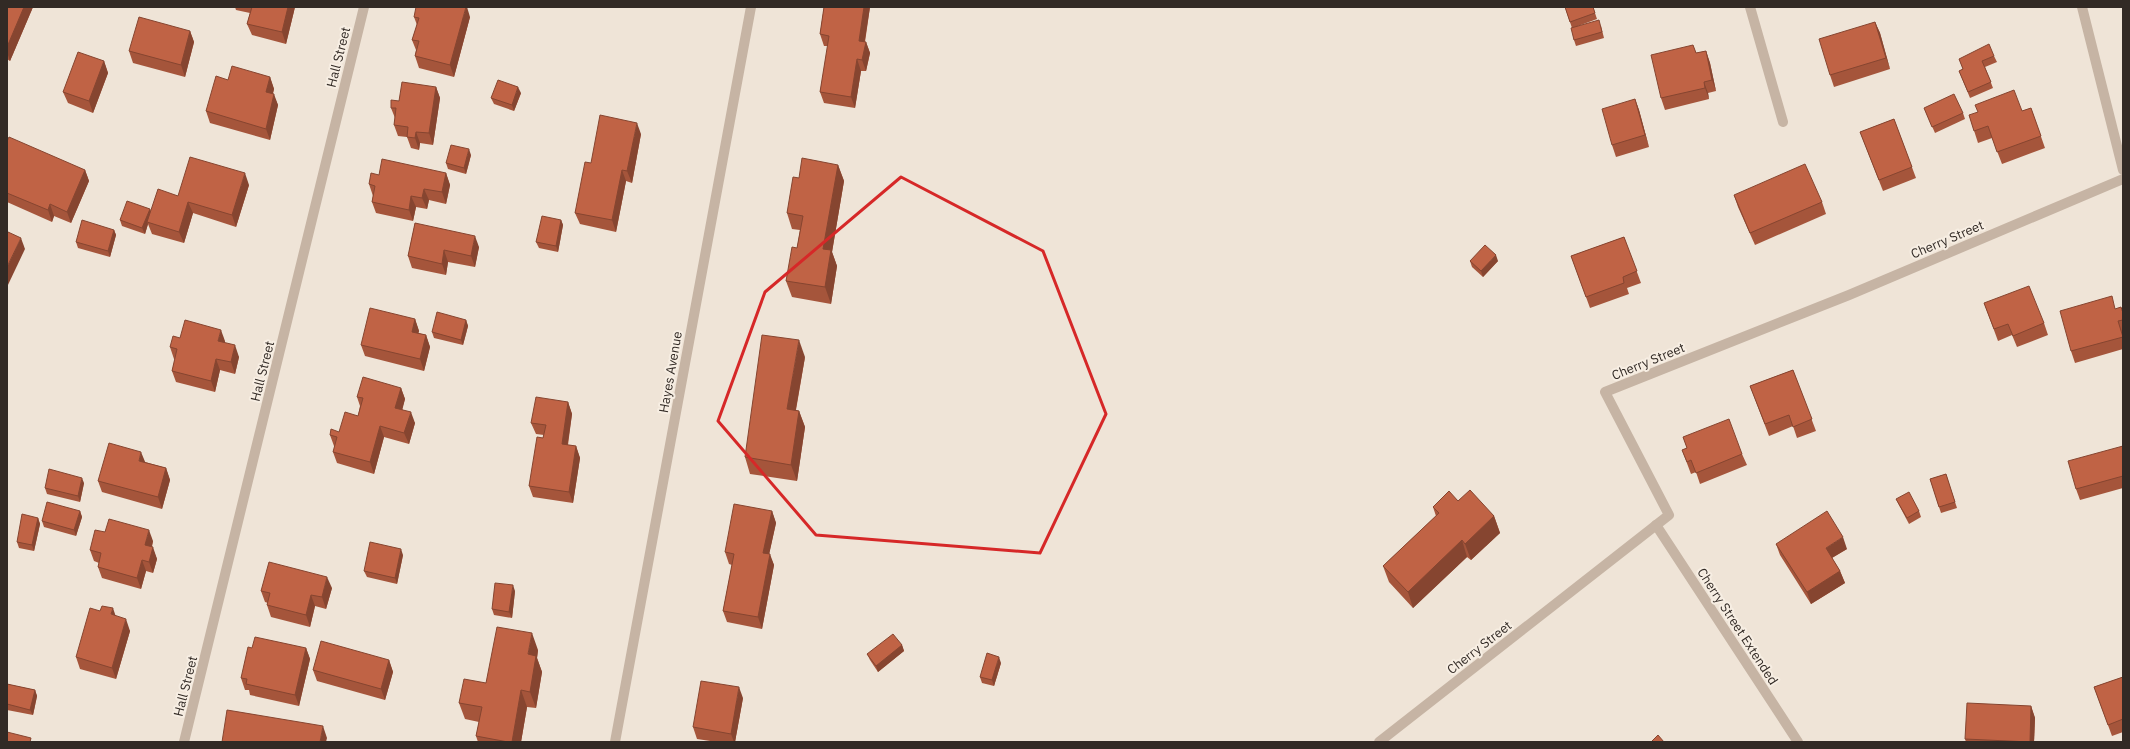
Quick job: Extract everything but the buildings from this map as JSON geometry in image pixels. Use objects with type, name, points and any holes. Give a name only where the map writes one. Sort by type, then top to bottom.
[{"type":"street","name":"Hall Street","points":[[184,742],[364,7]]},
{"type":"street","name":"Hayes Avenue","points":[[615,742],[751,7]]},
{"type":"street","points":[[1750,7],[1783,122]]},
{"type":"street","points":[[2082,7],[2123,170]]},
{"type":"street","name":"Cherry Street","points":[[1379,742],[1669,515],[1606,392],[1849,295],[2123,178]]},
{"type":"street","name":"Cherry Street Extended","points":[[1656,525],[1798,742]]},
{"type":"highlighted area","points":[[901,177],[1043,251],[1106,414],[1040,553],[816,535],[718,421],[765,292]]}]
